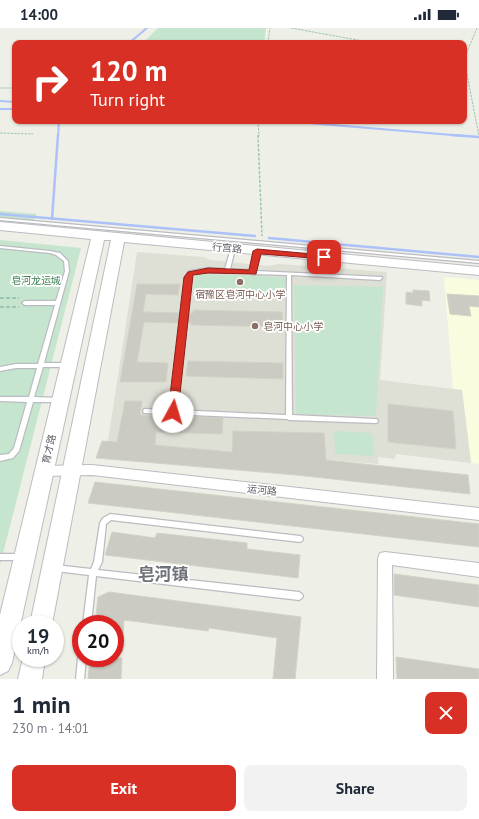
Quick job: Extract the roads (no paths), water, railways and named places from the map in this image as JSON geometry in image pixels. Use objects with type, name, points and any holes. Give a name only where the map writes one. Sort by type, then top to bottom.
[{"type":"street","name":"行宫路","points":[[0,226],[232,249],[260,247],[479,271]]},
{"type":"street","name":"育才路","points":[[0,663],[98,236]]},
{"type":"street","points":[[43,615],[118,238]]},
{"type":"street","name":"运河路","points":[[44,471],[92,470],[479,514]]},
{"type":"street","points":[[385,679],[385,558],[479,570]]},
{"type":"street","points":[[30,679],[32,667]]},
{"type":"lane","points":[[0,219],[260,247],[479,262]]},
{"type":"lane","points":[[0,247],[58,254],[64,258],[68,271],[16,452],[11,456],[0,458]]},
{"type":"lane","points":[[253,272],[260,247]]},
{"type":"lane","points":[[227,271],[232,249]]},
{"type":"lane","points":[[173,412],[188,277],[194,272],[227,271],[380,278]]},
{"type":"lane","points":[[289,274],[289,418]]},
{"type":"lane","points":[[25,302],[58,303]]},
{"type":"lane","points":[[0,370],[16,366],[68,365]]},
{"type":"lane","points":[[0,399],[60,400]]},
{"type":"lane","points":[[146,411],[375,421]]},
{"type":"lane","points":[[88,615],[103,524],[105,520],[110,518],[300,539]]},
{"type":"lane","points":[[0,557],[24,557]]},
{"type":"lane","points":[[52,567],[299,596]]},
{"type":"lane","points":[[80,679],[81,667]]},
{"type":"waterway","points":[[133,40],[147,28]]},
{"type":"waterway","points":[[0,101],[12,102]]},
{"type":"waterway","points":[[0,109],[12,109]]},
{"type":"waterway","points":[[58,136],[59,124]]},
{"type":"waterway","points":[[321,124],[453,135]]},
{"type":"waterway","points":[[52,218],[58,135]]},
{"type":"waterway","points":[[453,135],[479,137]]},
{"type":"waterway","points":[[453,135],[464,136]]},
{"type":"waterway","points":[[0,214],[52,218]]},
{"type":"waterway","points":[[52,218],[255,236]]},
{"type":"waterway","points":[[269,238],[479,257]]},
{"type":"place","name":"宿豫区皂河中心小学","points":[[240,282]]},
{"type":"place","name":"皂河中心小学","points":[[255,326]]},
{"type":"district","name":"皂河镇","points":[[163,574]]},
{"type":"park label","name":"皂河龙运城","points":[[36,280]]}]
